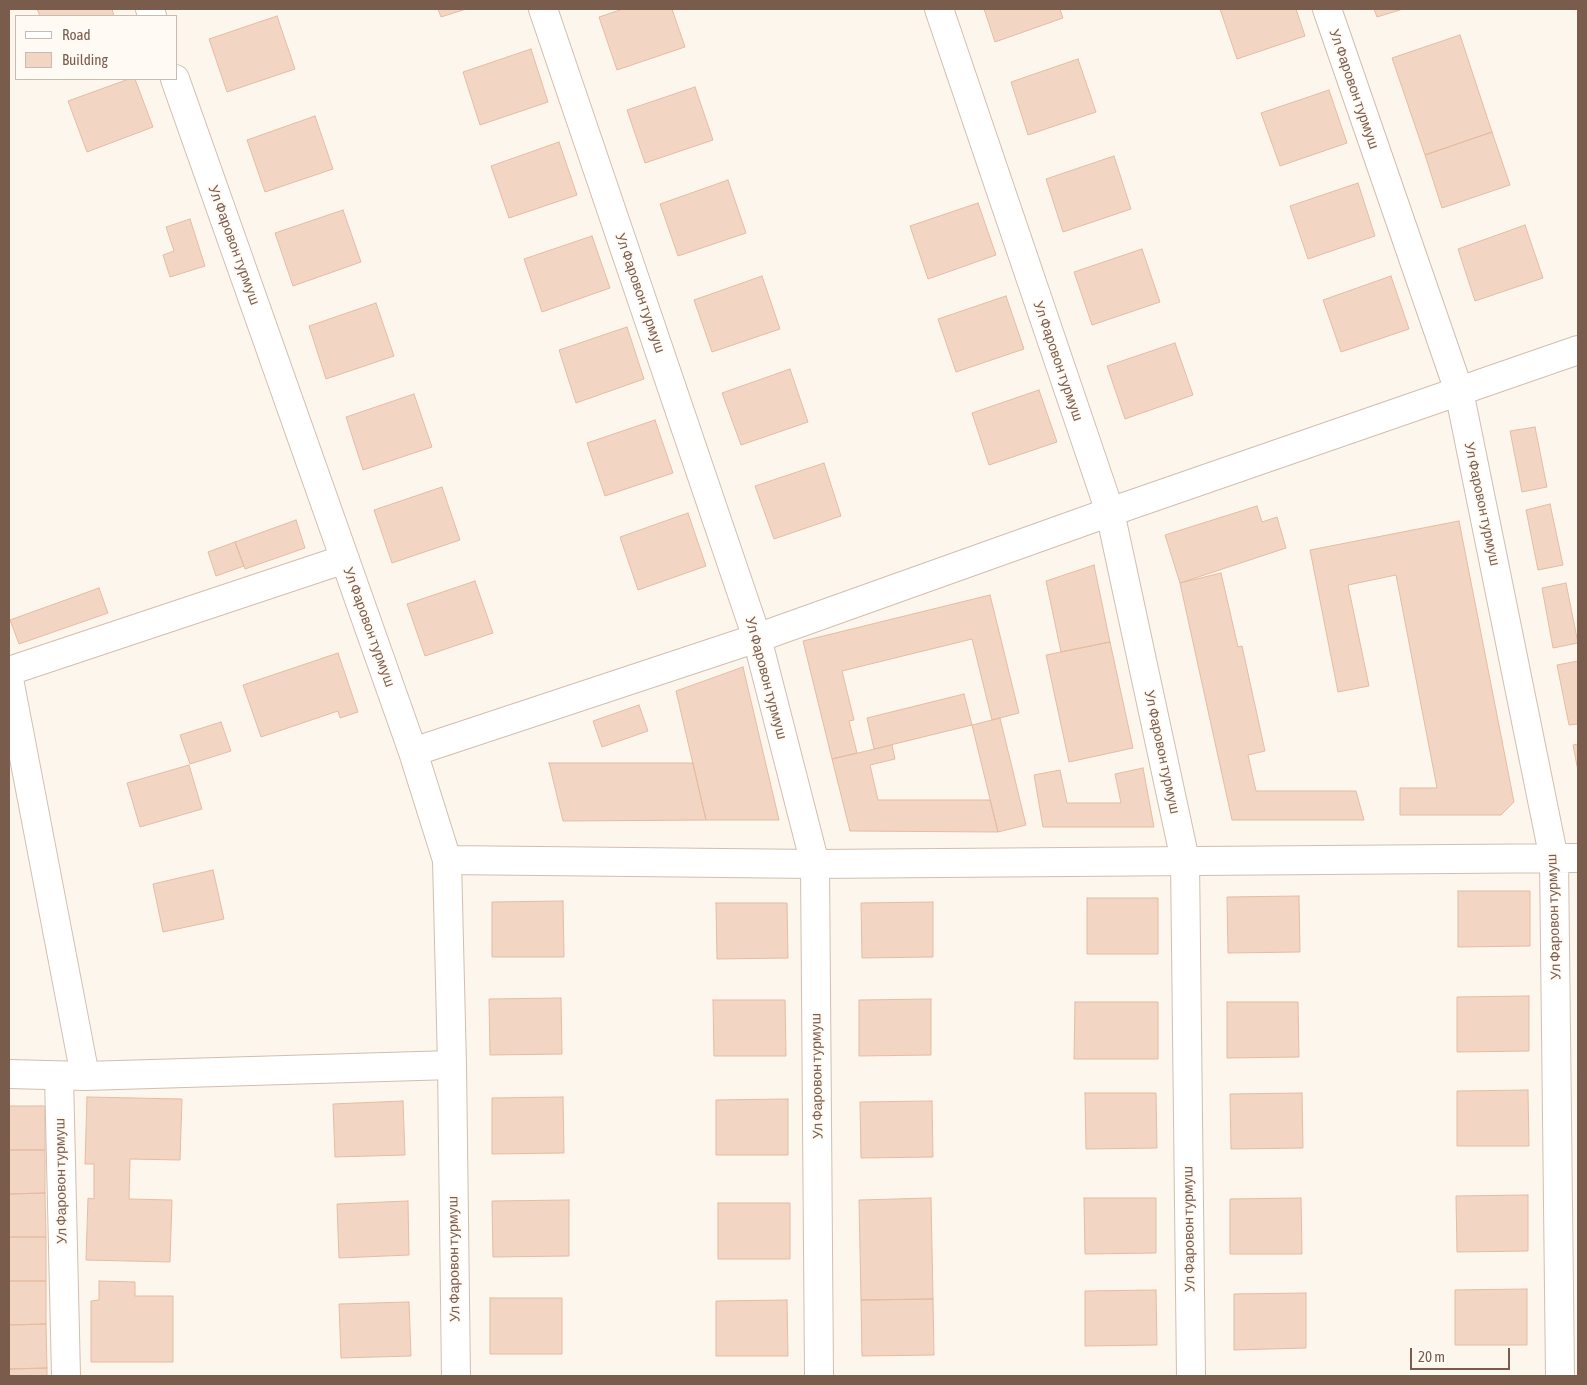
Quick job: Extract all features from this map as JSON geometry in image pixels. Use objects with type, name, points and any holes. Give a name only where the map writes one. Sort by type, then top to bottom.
[{"type":"street","name":"Ул Фаровон турмуш","points":[[543,9],[757,638],[815,864],[819,1376]]},
{"type":"street","name":"Ул Фаровон турмуш","points":[[939,9],[1110,512],[1185,860],[1191,1376]]},
{"type":"street","name":"Ул Фаровон турмуш","points":[[1327,9],[1459,392],[1566,858],[1560,1376]]},
{"type":"street","name":"Ул Фаровон турмуш","points":[[175,80],[413,752],[447,860],[456,1376]]},
{"type":"street","points":[[413,752],[757,638],[1110,512],[1578,350]]},
{"type":"street","points":[[9,670],[345,559]]},
{"type":"street","name":"Ул Фаровон турмуш","points":[[9,679],[72,1076],[66,1376]]},
{"type":"street","points":[[447,860],[815,864],[1566,858]]},
{"type":"street","points":[[9,1074],[72,1076],[452,1065]]},
{"type":"building","points":[[37,9],[112,9],[114,15],[40,15]]},
{"type":"building","points":[[438,9],[466,9],[441,17]]},
{"type":"building","points":[[623,9],[672,9],[685,47],[617,70],[599,17]]},
{"type":"building","points":[[984,9],[1060,9],[1063,18],[995,42]]},
{"type":"building","points":[[1220,9],[1296,9],[1305,36],[1237,59]]},
{"type":"building","points":[[1374,9],[1403,9],[1377,17]]},
{"type":"building","points":[[277,16],[295,69],[227,92],[209,39]]},
{"type":"building","points":[[1460,35],[1492,132],[1425,155],[1392,58]]},
{"type":"building","points":[[531,49],[548,102],[480,125],[463,72]]},
{"type":"building","points":[[1078,59],[1096,112],[1028,135],[1011,82]]},
{"type":"building","points":[[126,80],[135,80],[153,127],[87,152],[68,101]]},
{"type":"building","points":[[695,87],[713,140],[645,163],[627,110]]},
{"type":"building","points":[[1329,90],[1347,143],[1280,166],[1261,113]]},
{"type":"building","points":[[315,116],[333,169],[265,192],[247,140]]},
{"type":"building","points":[[1492,132],[1510,185],[1442,208],[1425,155]]},
{"type":"building","points":[[559,142],[577,195],[509,218],[491,166]]},
{"type":"building","points":[[1114,156],[1131,209],[1063,232],[1046,179]]},
{"type":"building","points":[[728,180],[746,233],[678,256],[660,204]]},
{"type":"building","points":[[1358,183],[1375,236],[1308,259],[1290,206]]},
{"type":"building","points":[[978,203],[996,255],[928,279],[910,226]]},
{"type":"building","points":[[343,210],[361,262],[293,286],[275,233]]},
{"type":"building","points":[[190,219],[205,266],[170,277],[163,255],[174,251],[166,227]]},
{"type":"building","points":[[1525,225],[1543,278],[1475,301],[1458,249]]},
{"type":"building","points":[[592,236],[610,288],[542,312],[524,259]]},
{"type":"building","points":[[1142,249],[1160,302],[1092,325],[1074,272]]},
{"type":"building","points":[[762,276],[780,329],[712,352],[694,300]]},
{"type":"building","points":[[1391,276],[1409,329],[1341,352],[1323,300]]},
{"type":"building","points":[[1006,296],[1024,349],[956,372],[938,319]]},
{"type":"building","points":[[376,303],[394,356],[326,379],[309,326]]},
{"type":"building","points":[[627,327],[644,379],[576,403],[559,350]]},
{"type":"building","points":[[1175,343],[1193,395],[1125,419],[1107,366]]},
{"type":"building","points":[[790,369],[808,422],[741,445],[722,393]]},
{"type":"building","points":[[1039,390],[1057,442],[989,465],[972,413]]},
{"type":"building","points":[[414,394],[432,447],[363,470],[346,417]]},
{"type":"building","points":[[655,420],[673,473],[605,496],[587,443]]},
{"type":"building","points":[[1535,427],[1547,487],[1522,492],[1510,431]]},
{"type":"building","points":[[824,463],[841,516],[774,539],[755,486]]},
{"type":"building","points":[[442,487],[460,540],[392,563],[374,510]]},
{"type":"building","points":[[1550,504],[1563,565],[1538,570],[1526,510]]},
{"type":"building","points":[[1257,506],[1262,522],[1277,517],[1286,548],[1180,583],[1165,535]]},
{"type":"building","points":[[688,513],[706,566],[638,590],[620,537]]},
{"type":"building","points":[[296,520],[305,548],[245,569],[235,542]]},
{"type":"building","points":[[1459,521],[1514,802],[1501,815],[1400,815],[1400,788],[1437,788],[1396,575],[1348,585],[1369,686],[1338,692],[1310,550]]},
{"type":"building","points":[[235,542],[244,566],[216,576],[208,552]]},
{"type":"building","points":[[1094,565],[1110,642],[1061,652],[1046,581]]},
{"type":"building","points":[[1221,573],[1238,647],[1242,646],[1265,751],[1248,755],[1256,791],[1356,791],[1364,820],[1232,820],[1180,583]]},
{"type":"building","points":[[475,581],[493,633],[425,656],[407,604]]},
{"type":"building","points":[[1566,583],[1578,643],[1553,648],[1542,588]]},
{"type":"building","points":[[99,588],[108,613],[19,644],[10,620]]},
{"type":"building","points":[[990,595],[1019,713],[992,720],[972,639],[842,671],[854,720],[849,721],[857,753],[832,759],[803,641]]},
{"type":"building","points":[[1110,642],[1133,748],[1069,762],[1046,655]]},
{"type":"building","points":[[338,653],[358,712],[340,718],[338,711],[261,737],[243,685]]},
{"type":"building","points":[[1578,661],[1578,724],[1569,725],[1557,665]]},
{"type":"building","points":[[743,667],[779,820],[706,820],[676,691]]},
{"type":"building","points":[[964,694],[972,725],[874,749],[867,718]]},
{"type":"building","points":[[639,705],[648,731],[602,747],[593,721]]},
{"type":"building","points":[[1000,718],[1026,825],[998,832],[972,725]]},
{"type":"building","points":[[221,722],[231,751],[190,764],[180,735]]},
{"type":"building","points":[[1578,744],[1578,771],[1573,745]]},
{"type":"building","points":[[892,745],[895,759],[870,765],[878,800],[990,800],[998,832],[850,831],[832,759]]},
{"type":"building","points":[[549,763],[693,763],[706,820],[563,821]]},
{"type":"building","points":[[189,765],[202,809],[140,827],[127,783]]},
{"type":"building","points":[[1143,768],[1154,827],[1043,827],[1034,775],[1060,770],[1067,803],[1121,803],[1115,774]]},
{"type":"building","points":[[213,870],[224,919],[163,932],[153,884]]},
{"type":"building","points":[[1458,891],[1530,891],[1530,946],[1458,947]]},
{"type":"building","points":[[1299,896],[1300,952],[1228,953],[1227,897]]},
{"type":"building","points":[[1087,898],[1158,898],[1158,954],[1087,954]]},
{"type":"building","points":[[563,901],[564,957],[492,957],[492,902]]},
{"type":"building","points":[[933,902],[933,957],[862,958],[861,903]]},
{"type":"building","points":[[716,903],[787,903],[788,958],[717,959]]},
{"type":"building","points":[[1529,996],[1529,1051],[1457,1052],[1457,997]]},
{"type":"building","points":[[561,998],[562,1054],[490,1055],[489,999]]},
{"type":"building","points":[[931,999],[931,1055],[859,1056],[859,1000]]},
{"type":"building","points":[[713,1000],[785,1000],[786,1056],[714,1056]]},
{"type":"building","points":[[1075,1002],[1158,1002],[1158,1059],[1074,1059]]},
{"type":"building","points":[[1227,1002],[1298,1002],[1299,1057],[1227,1058]]},
{"type":"building","points":[[1528,1090],[1529,1146],[1457,1146],[1457,1091]]},
{"type":"building","points":[[1085,1093],[1156,1093],[1157,1148],[1086,1149]]},
{"type":"building","points":[[1302,1093],[1303,1148],[1231,1149],[1230,1094]]},
{"type":"building","points":[[87,1097],[182,1099],[180,1160],[130,1159],[129,1199],[172,1200],[170,1262],[86,1260],[88,1198],[94,1199],[94,1164],[85,1164]]},
{"type":"building","points":[[563,1097],[564,1153],[492,1154],[492,1098]]},
{"type":"building","points":[[788,1099],[788,1155],[716,1155],[716,1100]]},
{"type":"building","points":[[403,1101],[405,1155],[335,1157],[333,1104]]},
{"type":"building","points":[[932,1101],[933,1157],[861,1158],[860,1102]]},
{"type":"building","points":[[9,1106],[45,1106],[45,1150],[9,1150]]},
{"type":"building","points":[[9,1150],[45,1150],[45,1193],[9,1194]]},
{"type":"building","points":[[45,1193],[46,1237],[9,1237],[9,1194]]},
{"type":"building","points":[[1528,1195],[1528,1251],[1457,1252],[1456,1196]]},
{"type":"building","points":[[931,1198],[933,1299],[861,1300],[859,1200]]},
{"type":"building","points":[[1084,1198],[1156,1198],[1156,1253],[1085,1254]]},
{"type":"building","points":[[1301,1198],[1302,1254],[1230,1254],[1230,1199]]},
{"type":"building","points":[[569,1200],[569,1256],[493,1257],[492,1201]]},
{"type":"building","points":[[408,1201],[409,1255],[339,1258],[337,1204]]},
{"type":"building","points":[[718,1203],[790,1203],[790,1259],[718,1259]]},
{"type":"building","points":[[9,1237],[46,1237],[46,1281],[9,1281]]},
{"type":"building","points":[[9,1281],[46,1281],[46,1324],[9,1325]]},
{"type":"building","points":[[99,1281],[135,1282],[135,1296],[173,1296],[173,1362],[91,1362],[91,1301],[99,1300]]},
{"type":"building","points":[[1527,1289],[1527,1345],[1455,1345],[1455,1290]]},
{"type":"building","points":[[1156,1290],[1157,1345],[1085,1346],[1085,1291]]},
{"type":"building","points":[[1306,1293],[1306,1348],[1234,1350],[1234,1294]]},
{"type":"building","points":[[490,1298],[562,1298],[562,1354],[490,1354]]},
{"type":"building","points":[[933,1299],[934,1355],[862,1356],[861,1300]]},
{"type":"building","points":[[787,1300],[788,1356],[716,1356],[716,1301]]},
{"type":"building","points":[[409,1302],[411,1356],[341,1358],[339,1304]]},
{"type":"building","points":[[46,1324],[47,1368],[9,1369],[9,1325]]},
{"type":"building","points":[[47,1368],[47,1376],[9,1376],[9,1369]]}]
